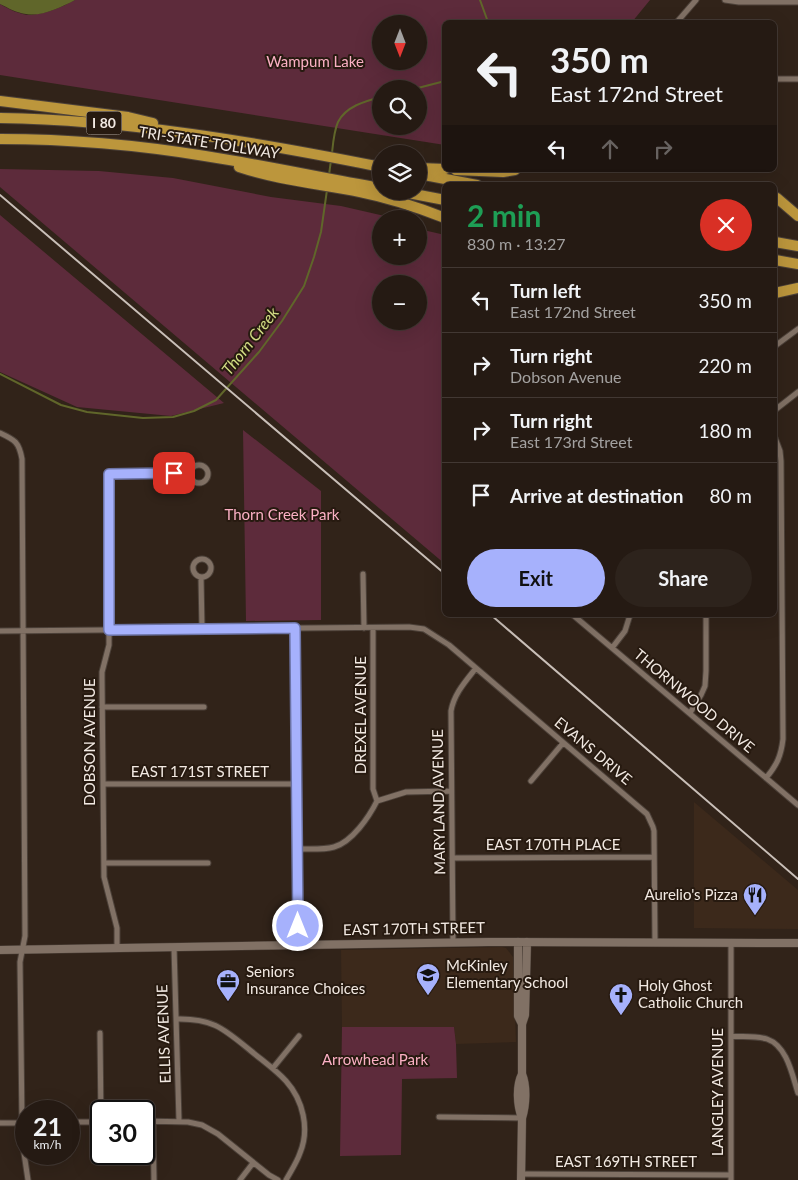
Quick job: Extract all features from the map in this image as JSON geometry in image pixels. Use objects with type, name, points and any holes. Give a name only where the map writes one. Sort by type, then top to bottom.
[{"type":"highway","points":[[0,101],[128,117],[208,136]]},
{"type":"highway","name":"TRI-STATE TOLLWAY","points":[[0,118],[97,123],[169,130],[372,165]]},
{"type":"highway","name":"TRI-STATE TOLLWAY","points":[[0,139],[39,140],[169,150],[205,156],[257,173],[299,177],[360,189]]},
{"type":"highway","points":[[427,168],[442,169]]},
{"type":"highway","points":[[427,176],[461,182]]},
{"type":"highway","points":[[360,189],[372,188]]},
{"type":"highway","points":[[360,189],[421,208],[442,217]]},
{"type":"highway","points":[[427,197],[442,199]]},
{"type":"highway","points":[[777,198],[798,216]]},
{"type":"highway","points":[[777,242],[798,246]]},
{"type":"highway","points":[[777,260],[798,264]]},
{"type":"highway","points":[[777,292],[798,288]]},
{"type":"street","points":[[679,20],[696,0]]},
{"type":"street","points":[[725,0],[739,2],[798,2]]},
{"type":"street","points":[[777,79],[798,79]]},
{"type":"street","points":[[777,345],[798,329]]},
{"type":"street","points":[[777,408],[798,392]]},
{"type":"street","points":[[0,433],[17,444],[22,459],[25,936],[20,962],[23,1100]]},
{"type":"street","points":[[766,778],[778,763],[783,739],[781,461],[777,443]]},
{"type":"street","name":"DOBSON AVENUE","points":[[117,948],[117,928],[104,883],[102,672],[108,650],[109,630],[109,474],[190,473]]},
{"type":"street","points":[[363,574],[364,628]]},
{"type":"street","points":[[201,577],[202,629]]},
{"type":"street","name":"THORNWOOD DRIVE","points":[[575,617],[798,805]]},
{"type":"street","points":[[612,648],[625,632],[630,617]]},
{"type":"street","points":[[690,713],[705,686],[706,617]]},
{"type":"street","points":[[295,628],[298,945]]},
{"type":"street","points":[[0,631],[373,628]]},
{"type":"street","name":"EVANS DRIVE","points":[[373,628],[420,628],[435,635],[647,814],[653,826],[655,942]]},
{"type":"street","name":"DREXEL AVENUE","points":[[373,628],[373,789],[377,801]]},
{"type":"street","name":"MARYLAND AVENUE","points":[[453,942],[452,704],[457,692],[476,668]]},
{"type":"street","points":[[102,707],[204,707]]},
{"type":"street","points":[[531,781],[563,743]]},
{"type":"street","name":"EAST 171ST STREET","points":[[103,784],[297,784]]},
{"type":"street","points":[[298,849],[329,848],[343,843],[373,811],[377,801],[406,792],[451,791]]},
{"type":"street","name":"EAST 170TH PLACE","points":[[452,858],[654,856]]},
{"type":"street","points":[[104,863],[208,863]]},
{"type":"street","name":"EAST 170TH STREET","points":[[0,950],[453,942],[798,943]]},
{"type":"street","points":[[518,942],[518,1016],[522,1024]]},
{"type":"street","points":[[522,1177],[522,1118],[518,1109],[519,1080],[522,1074],[522,1024],[525,1016],[527,942]]},
{"type":"street","name":"LANGLEY AVENUE","points":[[731,943],[731,1178]]},
{"type":"street","name":"ELLIS AVENUE","points":[[174,947],[179,1121]]},
{"type":"street","points":[[176,1019],[198,1020],[214,1024],[231,1034],[273,1068],[288,1082],[295,1092],[302,1108],[304,1134],[301,1152],[286,1180]]},
{"type":"street","points":[[100,1033],[101,1100]]},
{"type":"street","points":[[273,1068],[299,1036]]},
{"type":"street","points":[[730,1036],[766,1039],[777,1045],[784,1055],[798,1092]]},
{"type":"street","points":[[439,1117],[522,1118]]},
{"type":"street","points":[[155,1121],[197,1123],[207,1127],[278,1180]]},
{"type":"street","points":[[0,1123],[15,1123]]},
{"type":"street","points":[[240,1180],[254,1163]]},
{"type":"street","points":[[26,1165],[28,1180]]},
{"type":"street","points":[[154,1165],[154,1180]]},
{"type":"street","name":"EAST 169TH STREET","points":[[522,1177],[731,1178]]},
{"type":"shaded area","points":[[0,0],[75,0],[51,11],[32,15],[9,9],[0,4]]},
{"type":"shaded area","points":[[694,802],[798,890],[798,929],[694,928]]},
{"type":"shaded area","name":"McKinley Elementary School","points":[[506,948],[513,957],[516,1042],[456,1044],[454,1027],[342,1027],[341,950]]},
{"type":"green space","name":"Wampum Lake","points":[[75,0],[650,0],[634,20],[442,20],[442,145],[381,135],[427,135],[427,80],[372,80],[372,134],[0,75],[0,4],[23,14],[30,15],[48,12]]},
{"type":"green space","points":[[0,169],[99,171],[173,178],[271,197],[341,206],[372,213],[372,265],[427,265],[427,231],[442,234],[442,561],[0,187]]},
{"type":"green space","points":[[0,215],[224,403],[171,416],[77,407],[0,372]]},
{"type":"green space","name":"Thorn Creek Park","points":[[243,430],[321,491],[321,620],[246,621]]},
{"type":"green space","name":"Arrowhead Park","points":[[342,1027],[454,1027],[457,1078],[402,1079],[401,1155],[340,1156]]},
{"type":"waterway","name":"Thorn Creek","points":[[480,0],[487,20]]},
{"type":"waterway","name":"Thorn Creek","points":[[427,86],[442,82]]},
{"type":"waterway","name":"Thorn Creek","points":[[332,153],[336,129],[342,116],[351,108],[372,99]]},
{"type":"waterway","name":"Thorn Creek","points":[[329,175],[331,160]]},
{"type":"waterway","name":"Thorn Creek","points":[[0,374],[61,405],[87,412],[143,418],[173,417],[194,411],[216,400],[259,352],[282,321],[304,286],[321,232],[327,190]]},
{"type":"railway","points":[[0,195],[442,571]]},
{"type":"railway","points":[[493,617],[798,879]]},
{"type":"place","name":"Aurelio's Pizza","points":[[755,916]]},
{"type":"place","name":"McKinley Elementary School","points":[[428,996]]},
{"type":"place","name":"Seniors Insurance Choices","points":[[228,1002]]},
{"type":"place","name":"Holy Ghost Catholic Church","points":[[621,1016]]},
{"type":"route","points":[[174,473],[109,474],[109,630],[295,628],[298,926]]}]
